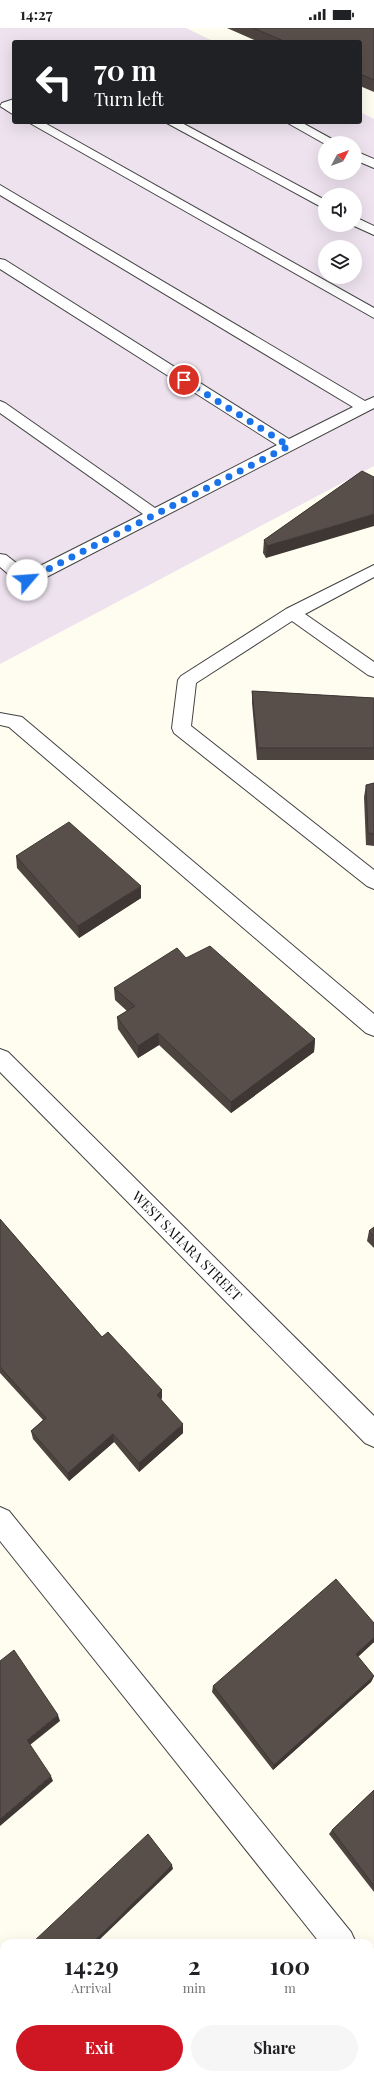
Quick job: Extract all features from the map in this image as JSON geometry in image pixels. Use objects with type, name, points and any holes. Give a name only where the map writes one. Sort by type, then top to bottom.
[{"type":"street","points":[[38,124],[374,314]]},
{"type":"street","points":[[175,124],[318,201]]},
{"type":"street","points":[[296,124],[319,136]]},
{"type":"street","points":[[362,158],[374,164]]},
{"type":"street","points":[[0,189],[370,405]]},
{"type":"street","points":[[362,225],[374,231]]},
{"type":"street","points":[[0,264],[289,446]]},
{"type":"street","points":[[0,558],[27,580],[370,405]]},
{"type":"street","points":[[0,406],[154,515]]},
{"type":"street","points":[[374,570],[292,614],[186,680],[181,728],[374,882]]},
{"type":"street","points":[[292,614],[374,671]]},
{"type":"street","points":[[0,718],[15,722],[374,1027]]},
{"type":"street","name":"WEST SAHARA STREET","points":[[0,1058],[374,1434]]},
{"type":"street","points":[[0,1520],[337,1939]]},
{"type":"shaded area","points":[[0,28],[186,28],[211,40],[12,40],[12,124],[362,124],[362,113],[374,119],[374,466],[0,664]]},
{"type":"building","points":[[253,28],[374,28],[374,80],[362,75],[362,40],[281,40]]},
{"type":"building","points":[[362,471],[374,477],[374,514],[267,546],[264,540]]},
{"type":"building","points":[[252,691],[374,698],[374,748],[258,748]]},
{"type":"building","points":[[374,783],[374,834],[368,833],[366,785]]},
{"type":"building","points":[[69,822],[141,886],[78,926],[16,856]]},
{"type":"building","points":[[210,946],[315,1039],[231,1102],[158,1033],[138,1046],[117,1017],[135,1006],[114,988],[177,948],[186,958]]},
{"type":"building","points":[[0,1219],[102,1337],[108,1332],[162,1390],[157,1395],[183,1424],[139,1463],[113,1434],[68,1473],[31,1431],[46,1418],[0,1367]]},
{"type":"building","points":[[374,1227],[374,1236],[369,1231]]},
{"type":"building","points":[[336,1579],[374,1623],[374,1638],[356,1654],[374,1676],[274,1765],[213,1686]]},
{"type":"building","points":[[14,1650],[58,1715],[27,1740],[51,1776],[0,1819],[0,1661]]},
{"type":"building","points":[[374,1790],[374,1886],[332,1830]]},
{"type":"building","points":[[148,1834],[172,1865],[96,1939],[36,1939]]},
{"type":"route","points":[[27,580],[289,446],[184,380]]}]
